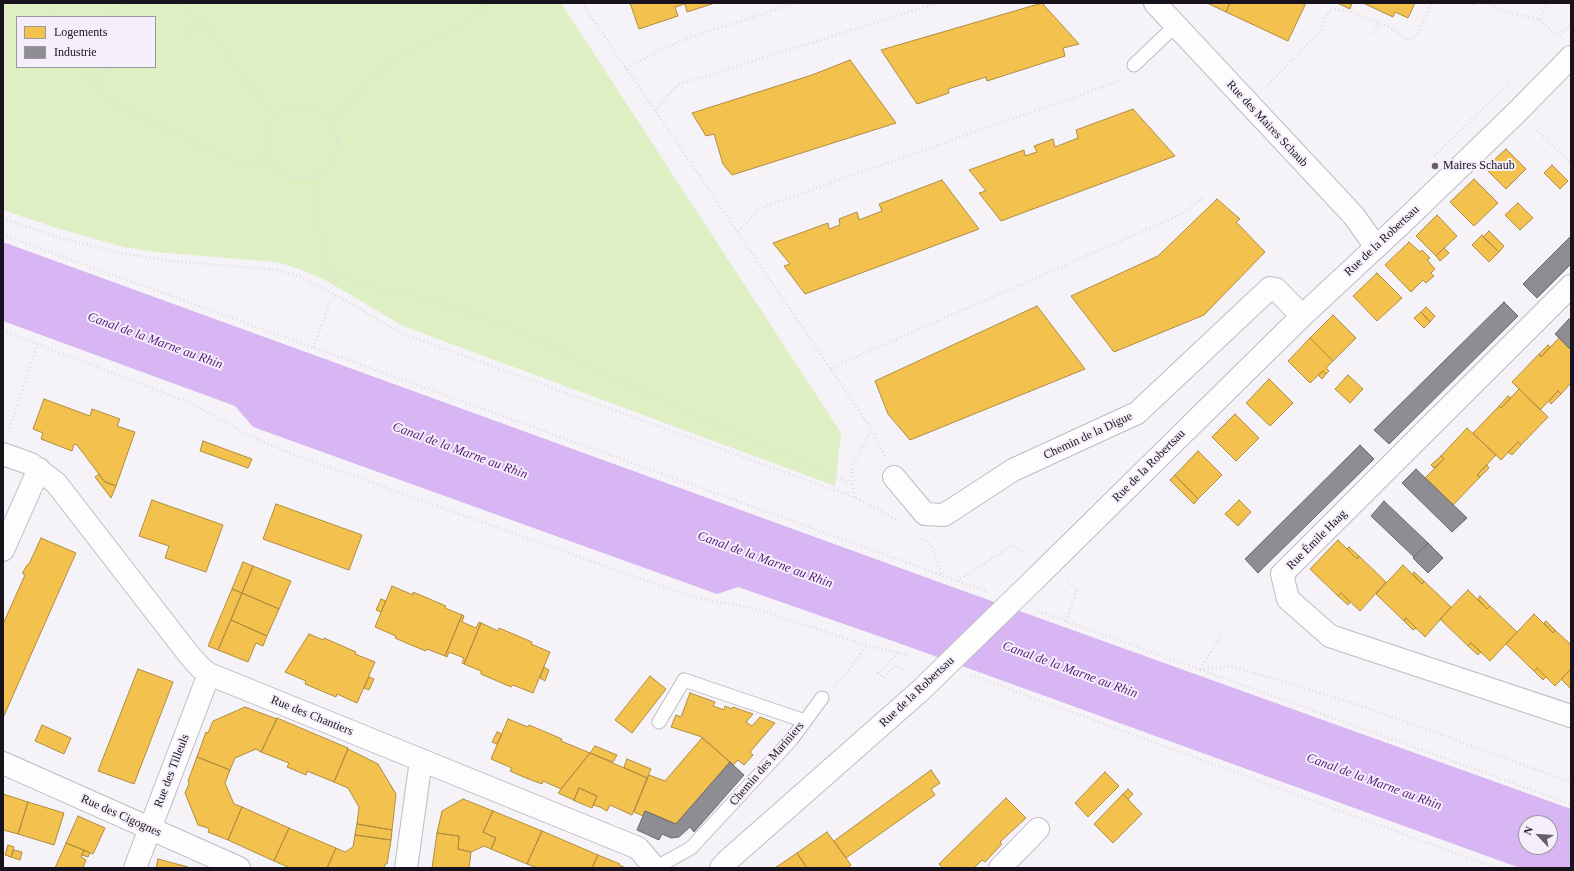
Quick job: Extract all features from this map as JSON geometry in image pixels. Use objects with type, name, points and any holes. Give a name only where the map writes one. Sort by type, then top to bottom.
[{"type":"street","name":"Rue des Maires Schaub","points":[[1155,3],[1354,216],[1376,247]]},
{"type":"street","name":"Rue de la Robertsau","points":[[721,868],[727,861],[920,691],[1302,316],[1517,112],[1571,57]]},
{"type":"street","name":"Rue Émile Haag","points":[[1571,286],[1282,574],[1288,599],[1330,636],[1571,716]]},
{"type":"street","name":"Chemin de la Digue","points":[[894,477],[925,514],[944,515],[1013,470],[1137,413],[1270,288],[1276,289],[1302,316]]},
{"type":"street","name":"Rue des Chantiers","points":[[4,446],[39,469],[56,483],[190,656],[200,668],[209,674],[638,848],[655,868]]},
{"type":"street","points":[[3,550],[39,469]]},
{"type":"street","name":"Rue des Tilleuls","points":[[135,868],[209,674]]},
{"type":"street","points":[[406,868],[421,760]]},
{"type":"street","name":"Rue des Cigognes","points":[[3,763],[239,868]]},
{"type":"street","points":[[1000,868],[1038,829]]},
{"type":"lane","points":[[1134,65],[1176,25]]},
{"type":"lane","points":[[659,722],[684,680],[805,721]]},
{"type":"lane","name":"Chemin des Mariniers","points":[[655,868],[691,848],[791,740],[822,698]]},
{"type":"path","points":[[48,3],[54,16]]},
{"type":"path","points":[[105,16],[122,3]]},
{"type":"path","points":[[177,3],[210,30],[245,80],[275,115]]},
{"type":"path","points":[[331,122],[369,80],[398,57],[461,25],[489,3]]},
{"type":"path","points":[[582,3],[872,430],[894,477]]},
{"type":"path","points":[[626,68],[682,40],[796,3]]},
{"type":"path","points":[[655,110],[677,85],[938,3]]},
{"type":"path","points":[[1268,85],[1319,32],[1330,9],[1350,11],[1393,29],[1407,40],[1417,35],[1432,3]]},
{"type":"path","points":[[1487,3],[1508,13],[1539,19],[1558,36],[1571,24]]},
{"type":"path","points":[[1539,19],[1547,3]]},
{"type":"path","points":[[186,33],[201,23]]},
{"type":"path","points":[[1373,33],[1379,24]]},
{"type":"path","points":[[738,232],[760,208],[1114,83],[1134,65]]},
{"type":"path","points":[[83,68],[106,100],[232,161],[252,167],[266,155]]},
{"type":"path","points":[[92,79],[109,68]]},
{"type":"path","points":[[1432,158],[1514,78]]},
{"type":"path","points":[[305,105],[320,110],[331,122],[337,137],[335,153],[327,167],[314,176],[295,178],[277,170],[266,155],[264,134],[275,115],[289,107],[305,105]]},
{"type":"path","points":[[1517,112],[1571,163]]},
{"type":"path","points":[[314,176],[315,211],[329,274],[334,286]]},
{"type":"path","points":[[831,369],[1180,215],[1202,198]]},
{"type":"path","points":[[3,218],[57,237],[121,253],[171,261],[277,270],[301,277],[354,305],[398,332],[854,497],[852,466],[872,430]]},
{"type":"path","points":[[3,236],[943,576]]},
{"type":"path","points":[[329,274],[378,288],[429,299],[512,329],[559,348],[610,377],[853,484]]},
{"type":"path","points":[[313,348],[330,302]]},
{"type":"path","points":[[3,331],[193,404],[252,437],[300,456],[692,597],[757,609],[866,645],[909,655]]},
{"type":"path","points":[[4,446],[38,344]]},
{"type":"path","points":[[957,581],[1013,545],[1023,553]]},
{"type":"path","points":[[1043,571],[1077,590],[1066,621]]},
{"type":"path","points":[[1036,610],[1571,804]]},
{"type":"path","points":[[1200,670],[1225,630]]},
{"type":"path","points":[[822,698],[850,669],[866,645]]},
{"type":"path","points":[[898,652],[878,673],[883,678],[897,665],[904,672]]},
{"type":"path","points":[[1200,670],[1232,666],[1356,704],[1571,782]]},
{"type":"path","points":[[966,673],[1496,868]]},
{"type":"green space","points":[[3,3],[561,3],[841,433],[835,486],[403,326],[327,281],[299,269],[277,262],[155,252],[124,247],[57,228],[3,210]]},
{"type":"water","name":"Canal de la Marne au Rhin","points":[[3,242],[947,585],[1571,809],[1571,868],[1520,868],[904,645],[738,587],[717,594],[253,427],[235,406],[3,321]]},
{"type":"building: Logements","points":[[630,3],[715,3],[687,12],[685,4],[675,7],[678,16],[639,29]]},
{"type":"building: Logements","points":[[1042,3],[1079,44],[1063,48],[1065,56],[987,81],[986,77],[948,89],[949,93],[917,104],[881,50]]},
{"type":"building: Logements","points":[[1207,3],[1230,3],[1226,12]]},
{"type":"building: Logements","points":[[1230,3],[1306,3],[1288,41],[1226,12]]},
{"type":"building: Logements","points":[[1337,3],[1352,3],[1350,9]]},
{"type":"building: Logements","points":[[1363,3],[1415,3],[1408,18],[1395,12],[1393,17]]},
{"type":"building: Logements","points":[[850,60],[896,123],[732,175],[723,164],[714,134],[706,136],[692,113],[812,75]]},
{"type":"building: Logements","points":[[1133,109],[1175,156],[1001,221],[979,193],[986,191],[969,170],[1024,150],[1025,156],[1037,152],[1034,146],[1053,139],[1055,147],[1078,138],[1076,130]]},
{"type":"building: Logements","points":[[1506,149],[1526,169],[1506,189],[1485,168]]},
{"type":"building: Logements","points":[[1552,165],[1568,181],[1560,189],[1544,173]]},
{"type":"building: Logements","points":[[1474,179],[1498,203],[1474,226],[1450,202]]},
{"type":"building: Logements","points":[[942,180],[979,229],[805,294],[784,266],[790,264],[773,243],[828,223],[829,229],[840,225],[839,219],[857,212],[859,220],[882,211],[879,204]]},
{"type":"building: Logements","points":[[1217,199],[1240,219],[1236,222],[1265,252],[1204,315],[1114,352],[1071,296],[1158,256]]},
{"type":"building: Logements","points":[[1518,203],[1533,218],[1520,230],[1505,215]]},
{"type":"building: Logements","points":[[1437,215],[1457,236],[1436,256],[1416,236]]},
{"type":"building: Logements","points":[[1489,231],[1504,246],[1499,252],[1483,237]]},
{"type":"building: Logements","points":[[1482,235],[1499,252],[1489,262],[1472,245]]},
{"type":"building: Logements","points":[[1409,242],[1420,252],[1422,250],[1430,258],[1427,260],[1435,269],[1431,273],[1434,276],[1426,283],[1423,280],[1411,292],[1385,265]]},
{"type":"building: Logements","points":[[1444,248],[1449,253],[1440,261],[1436,256]]},
{"type":"building: Logements","points":[[1377,273],[1402,298],[1377,321],[1353,296]]},
{"type":"building: Logements","points":[[1037,306],[1085,369],[910,440],[888,414],[875,381]]},
{"type":"building: Logements","points":[[1426,307],[1435,316],[1430,322],[1421,312]]},
{"type":"building: Logements","points":[[1421,312],[1430,322],[1424,328],[1414,318]]},
{"type":"building: Logements","points":[[1333,315],[1356,338],[1333,361],[1310,338]]},
{"type":"building: Logements","points":[[1310,338],[1333,361],[1326,368],[1329,371],[1326,374],[1323,371],[1310,383],[1288,361]]},
{"type":"building: Logements","points":[[1559,338],[1571,350],[1571,383],[1561,394],[1558,391],[1540,410],[1512,382],[1539,354],[1541,357]]},
{"type":"building: Logements","points":[[1548,345],[1550,347],[1541,357],[1539,354]]},
{"type":"building: Logements","points":[[1323,371],[1326,374],[1322,379],[1318,375]]},
{"type":"building: Logements","points":[[1348,375],[1363,389],[1350,403],[1335,389]]},
{"type":"building: Logements","points":[[1269,379],[1293,403],[1270,426],[1246,403]]},
{"type":"building: Logements","points":[[1519,389],[1548,417],[1521,445],[1518,442],[1501,460],[1473,433],[1499,406],[1501,408]]},
{"type":"building: Logements","points":[[1558,391],[1561,394],[1551,404],[1549,401]]},
{"type":"building: Logements","points":[[1508,396],[1511,398],[1501,408],[1499,406]]},
{"type":"building: Logements","points":[[44,399],[90,416],[92,409],[120,419],[117,426],[135,432],[116,486],[105,482],[77,445],[74,444],[72,451],[41,439],[43,433],[33,429]]},
{"type":"building: Logements","points":[[1235,414],[1259,438],[1236,461],[1212,437]]},
{"type":"building: Logements","points":[[1467,428],[1496,455],[1477,475],[1480,477],[1453,505],[1425,478],[1444,459],[1441,456]]},
{"type":"building: Logements","points":[[203,441],[252,459],[248,468],[200,451]]},
{"type":"building: Logements","points":[[1518,442],[1521,445],[1512,455],[1508,452]]},
{"type":"building: Logements","points":[[1198,451],[1222,475],[1198,499],[1175,475]]},
{"type":"building: Logements","points":[[1441,456],[1444,459],[1434,468],[1431,465]]},
{"type":"building: Logements","points":[[1487,465],[1489,468],[1480,477],[1477,475]]},
{"type":"building: Logements","points":[[99,474],[105,482],[116,486],[111,498],[95,477]]},
{"type":"building: Logements","points":[[1175,475],[1198,499],[1194,504],[1170,480]]},
{"type":"building: Logements","points":[[152,500],[223,525],[206,572],[165,558],[169,546],[139,536]]},
{"type":"building: Logements","points":[[1239,500],[1251,512],[1238,526],[1225,514]]},
{"type":"building: Logements","points":[[276,504],[362,535],[349,570],[263,539]]},
{"type":"building: Logements","points":[[41,538],[76,553],[3,718],[3,624],[25,575],[23,572],[29,564]]},
{"type":"building: Logements","points":[[1338,540],[1357,559],[1359,556],[1386,582],[1360,611],[1341,593],[1338,596],[1310,569]]},
{"type":"building: Logements","points":[[1349,547],[1359,556],[1357,559],[1347,549]]},
{"type":"building: Logements","points":[[243,562],[253,566],[242,593],[232,589]]},
{"type":"building: Logements","points":[[1403,565],[1422,584],[1424,581],[1451,607],[1425,637],[1406,618],[1404,621],[1376,594]]},
{"type":"building: Logements","points":[[253,566],[291,581],[279,609],[242,593]]},
{"type":"building: Logements","points":[[1414,572],[1424,581],[1422,584],[1413,574]]},
{"type":"building: Logements","points":[[392,586],[413,595],[413,592],[446,606],[445,608],[462,615],[445,656],[411,645],[395,638],[396,636],[375,627]]},
{"type":"building: Logements","points":[[232,589],[242,593],[218,650],[208,646]]},
{"type":"building: Logements","points":[[1468,590],[1487,609],[1490,606],[1517,632],[1490,661],[1471,643],[1468,646],[1440,619]]},
{"type":"building: Logements","points":[[242,593],[279,609],[267,636],[231,620]]},
{"type":"building: Logements","points":[[1341,593],[1350,602],[1348,605],[1338,596]]},
{"type":"building: Logements","points":[[1480,596],[1490,606],[1487,609],[1478,599]]},
{"type":"building: Logements","points":[[381,599],[386,601],[381,612],[376,610]]},
{"type":"building: Logements","points":[[1534,614],[1553,633],[1555,630],[1571,645],[1571,669],[1555,686],[1537,668],[1534,671],[1506,644]]},
{"type":"building: Logements","points":[[462,615],[464,616],[462,622],[476,628],[479,622],[481,623],[464,664],[462,663],[464,658],[449,652],[447,657],[445,656]]},
{"type":"building: Logements","points":[[1406,618],[1416,628],[1413,630],[1404,621]]},
{"type":"building: Logements","points":[[231,620],[267,636],[263,646],[256,643],[248,662],[218,650]]},
{"type":"building: Logements","points":[[1546,621],[1555,630],[1553,633],[1544,623]]},
{"type":"building: Logements","points":[[481,623],[498,631],[499,628],[532,642],[531,644],[550,652],[533,693],[513,685],[511,687],[481,674],[481,671],[464,664]]},
{"type":"building: Logements","points":[[309,634],[323,640],[324,638],[356,652],[355,654],[375,662],[357,703],[337,694],[336,697],[305,684],[306,681],[285,672]]},
{"type":"building: Logements","points":[[1471,643],[1481,652],[1478,655],[1468,646]]},
{"type":"building: Logements","points":[[544,667],[549,670],[545,681],[540,678]]},
{"type":"building: Logements","points":[[1537,668],[1546,677],[1543,680],[1534,671]]},
{"type":"building: Logements","points":[[138,669],[173,682],[134,784],[98,771]]},
{"type":"building: Logements","points":[[1571,669],[1571,689],[1561,679]]},
{"type":"building: Logements","points":[[650,676],[666,689],[632,733],[615,720]]},
{"type":"building: Logements","points":[[369,677],[374,679],[369,690],[364,688]]},
{"type":"building: Logements","points":[[690,693],[715,702],[713,706],[724,710],[725,706],[732,709],[733,707],[753,714],[746,722],[752,726],[760,717],[775,723],[750,752],[753,755],[744,765],[738,760],[733,765],[702,737],[671,727],[676,715],[681,717]]},
{"type":"building: Logements","points":[[245,707],[277,719],[261,752],[256,749],[235,758],[230,770],[197,757],[206,732],[208,733],[213,721]]},
{"type":"building: Logements","points":[[277,718],[348,748],[334,782],[307,771],[306,775],[287,767],[289,763],[261,752]]},
{"type":"building: Logements","points":[[508,719],[528,727],[529,725],[590,753],[561,789],[543,781],[542,784],[526,778],[510,771],[512,768],[491,759]]},
{"type":"building: Logements","points":[[42,725],[71,738],[64,754],[35,741]]},
{"type":"building: Logements","points":[[497,732],[502,734],[497,744],[492,742]]},
{"type":"building: Logements","points":[[702,738],[730,762],[676,824],[645,811],[643,816],[634,812],[649,775],[665,781]]},
{"type":"building: Logements","points":[[595,746],[617,755],[613,762],[590,753]]},
{"type":"building: Logements","points":[[348,749],[378,764],[396,794],[392,830],[357,824],[359,807],[348,788],[334,782]]},
{"type":"building: Logements","points":[[590,753],[647,778],[632,815],[610,805],[607,811],[593,805],[597,796],[579,788],[574,800],[558,793]]},
{"type":"building: Logements","points":[[197,757],[230,770],[225,783],[234,804],[242,807],[228,840],[208,832],[208,828],[198,825],[185,793]]},
{"type":"building: Logements","points":[[627,759],[651,769],[647,778],[625,768]]},
{"type":"building: Logements","points":[[931,770],[940,783],[931,789],[935,795],[846,858],[834,841]]},
{"type":"building: Logements","points":[[1105,772],[1119,786],[1088,817],[1075,803]]},
{"type":"building: Logements","points":[[579,788],[597,796],[592,808],[573,800]]},
{"type":"building: Logements","points":[[1128,789],[1133,794],[1128,799],[1123,794]]},
{"type":"building: Logements","points":[[3,794],[28,802],[18,834],[3,830]]},
{"type":"building: Logements","points":[[1123,794],[1142,814],[1113,843],[1094,824]]},
{"type":"building: Logements","points":[[1006,798],[1026,818],[1000,842],[1002,844],[985,862],[982,860],[974,868],[943,868],[939,864]]},
{"type":"building: Logements","points":[[463,799],[493,811],[483,832],[496,838],[491,849],[484,846],[471,852],[458,849],[459,836],[437,833],[442,811]]},
{"type":"building: Logements","points":[[28,802],[64,813],[54,845],[18,834]]},
{"type":"building: Logements","points":[[242,807],[289,828],[274,861],[228,840]]},
{"type":"building: Logements","points":[[493,811],[542,831],[527,864],[491,849],[496,838],[483,832]]},
{"type":"building: Logements","points":[[78,816],[105,828],[93,854],[66,843]]},
{"type":"building: Logements","points":[[357,824],[392,830],[391,840],[355,835]]},
{"type":"building: Logements","points":[[289,828],[336,848],[327,868],[290,868],[274,861]]},
{"type":"building: Logements","points":[[542,831],[598,855],[592,868],[537,868],[527,864]]},
{"type":"building: Logements","points":[[827,832],[851,865],[847,868],[807,868],[797,853]]},
{"type":"building: Logements","points":[[437,833],[459,836],[458,849],[471,852],[469,868],[432,868]]},
{"type":"building: Logements","points":[[355,835],[391,840],[387,864],[385,864],[384,868],[327,868],[336,848],[345,852],[353,847]]},
{"type":"building: Logements","points":[[66,843],[84,850],[81,857],[86,860],[83,868],[55,868]]},
{"type":"building: Logements","points":[[8,845],[14,847],[11,857],[5,855]]},
{"type":"building: Logements","points":[[14,850],[22,852],[20,860],[11,857]]},
{"type":"building: Logements","points":[[84,850],[90,853],[88,857],[82,855]]},
{"type":"building: Logements","points":[[797,853],[807,868],[775,868]]},
{"type":"building: Logements","points":[[598,855],[620,864],[619,865],[626,868],[592,868]]},
{"type":"building: Logements","points":[[158,859],[188,867],[188,868],[156,868]]},
{"type":"building: Industrie","points":[[1571,236],[1571,264],[1537,298],[1523,284]]},
{"type":"building: Industrie","points":[[1504,302],[1518,316],[1389,444],[1374,430]]},
{"type":"building: Industrie","points":[[1569,319],[1571,322],[1571,350],[1555,334]]},
{"type":"building: Industrie","points":[[1360,445],[1374,459],[1258,573],[1245,559]]},
{"type":"building: Industrie","points":[[1416,469],[1467,518],[1452,532],[1402,483]]},
{"type":"building: Industrie","points":[[1384,501],[1428,543],[1414,557],[1371,516]]},
{"type":"building: Industrie","points":[[1428,543],[1443,558],[1428,573],[1413,558]]},
{"type":"building: Industrie","points":[[730,762],[744,775],[694,832],[690,827],[679,837],[671,838],[662,834],[659,840],[637,830],[645,811],[676,824]]},
{"type":"place","name":"Maires Schaub","points":[[1435,166]]}]
